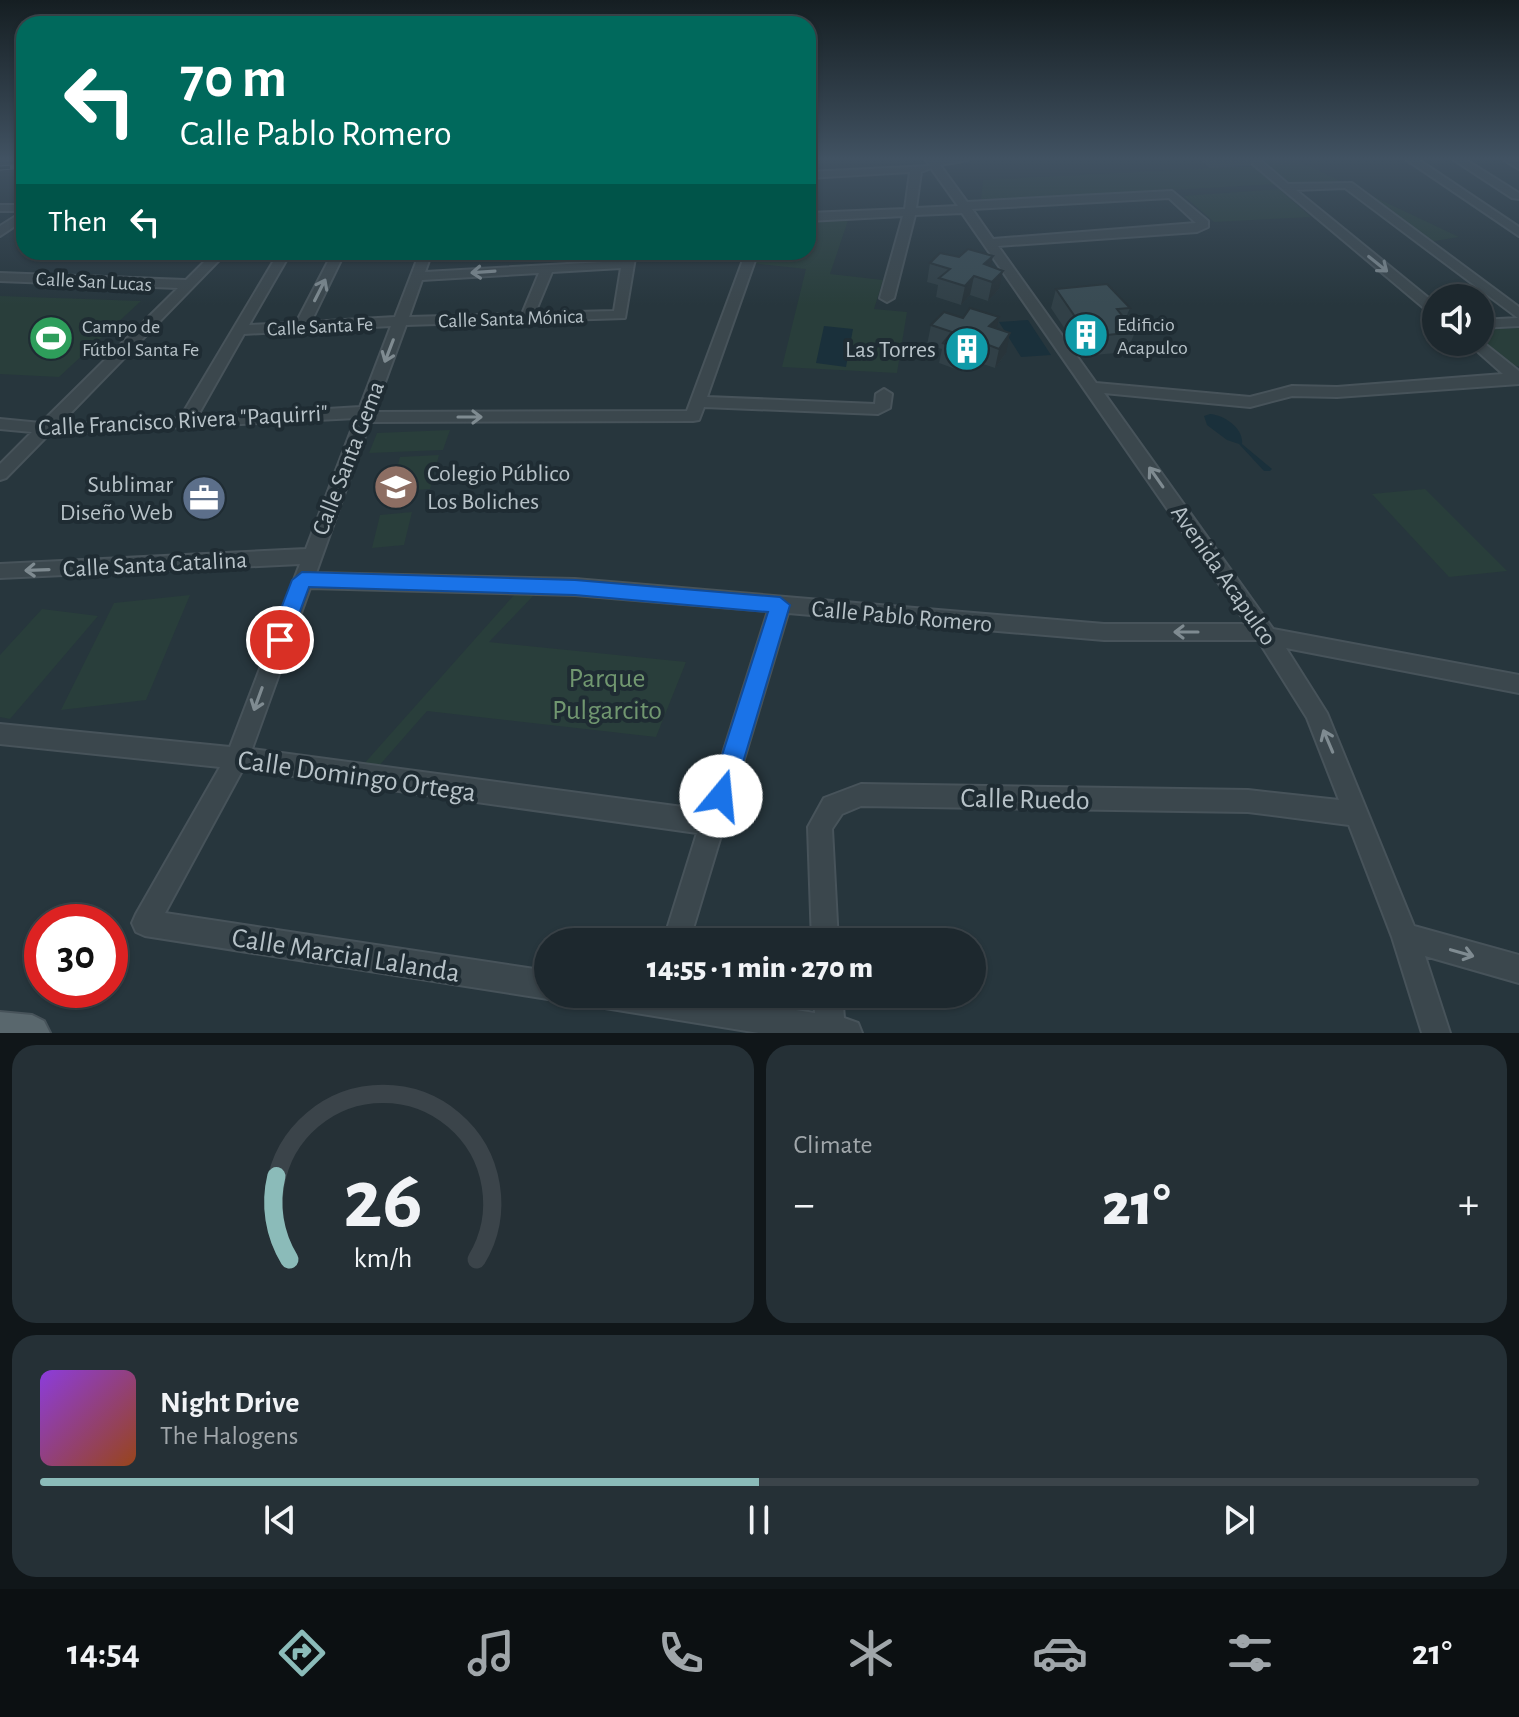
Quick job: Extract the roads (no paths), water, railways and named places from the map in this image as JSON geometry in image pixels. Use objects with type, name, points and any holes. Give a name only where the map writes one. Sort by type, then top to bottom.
[{"type":"main road","points":[[0,1030],[32,1033]]},
{"type":"street","points":[[887,298],[912,208]]},
{"type":"street","points":[[816,217],[952,208]]},
{"type":"street","name":"Avenida Acapulco","points":[[966,208],[1265,634],[1316,713],[1405,937],[1436,1033]]},
{"type":"street","points":[[989,243],[1203,226],[1202,221],[1188,208]]},
{"type":"street","points":[[1312,208],[1422,299]]},
{"type":"street","points":[[1379,208],[1519,314]]},
{"type":"street","points":[[1484,208],[1519,232]]},
{"type":"street","points":[[0,474],[7,459],[46,430],[213,260]]},
{"type":"street","points":[[185,423],[280,260]]},
{"type":"street","points":[[301,327],[335,260]]},
{"type":"street","name":"Calle Santa Gema","points":[[145,923],[237,758],[310,556],[424,260]]},
{"type":"street","points":[[419,276],[547,268],[613,260]]},
{"type":"street","name":"Calle Santa Mónica","points":[[401,321],[620,315],[629,260]]},
{"type":"street","points":[[699,402],[749,260]]},
{"type":"street","points":[[527,317],[547,268]]},
{"type":"street","name":"Calle San Lucas","points":[[0,277],[188,284]]},
{"type":"street","name":"Calle Santa Fe","points":[[238,330],[401,321]]},
{"type":"street","points":[[1494,323],[1519,322]]},
{"type":"street","points":[[1491,356],[1518,378]]},
{"type":"street","points":[[1092,387],[1250,402],[1292,391],[1337,392],[1518,378]]},
{"type":"street","name":"Calle Francisco Rivera \"Paquirri\"","points":[[0,424],[46,430],[365,414],[693,416],[699,402],[878,409],[884,405],[884,394]]},
{"type":"street","name":"Calle Santa Catalina","points":[[0,571],[310,556]]},
{"type":"street","name":"Calle Pablo Romero","points":[[302,580],[575,587],[1104,632],[1265,634],[1519,684]]},
{"type":"street","points":[[680,928],[780,605]]},
{"type":"street","name":"Calle Domingo Ortega","points":[[0,734],[237,758],[713,823]]},
{"type":"street","name":"Calle Ruedo","points":[[824,928],[820,827],[833,806],[861,795],[1248,801],[1357,814]]},
{"type":"street","name":"Calle Marcial Lalanda","points":[[145,923],[534,983]]},
{"type":"street","points":[[1405,937],[1519,969]]},
{"type":"street","points":[[712,1008],[839,1032],[832,1008]]},
{"type":"water","points":[[1028,320],[1051,355],[1021,357],[999,322]]},
{"type":"water","points":[[824,326],[853,329],[846,367],[816,363]]},
{"type":"water","points":[[1210,414],[1232,424],[1240,433],[1242,444],[1272,469],[1264,471],[1239,444],[1227,440],[1207,425],[1204,416]]},
{"type":"place","name":"Edificio Acapulco","points":[[1086,335]]},
{"type":"place","name":"Campo de Fútbol Santa Fe","points":[[51,338]]},
{"type":"place","name":"Las Torres","points":[[967,349]]},
{"type":"place","name":"Colegio Público Los Boliches","points":[[396,487]]},
{"type":"place","name":"Sublimar Diseño Web","points":[[204,498]]},
{"type":"park label","name":"Parque Pulgarcito","points":[[607,693]]}]
